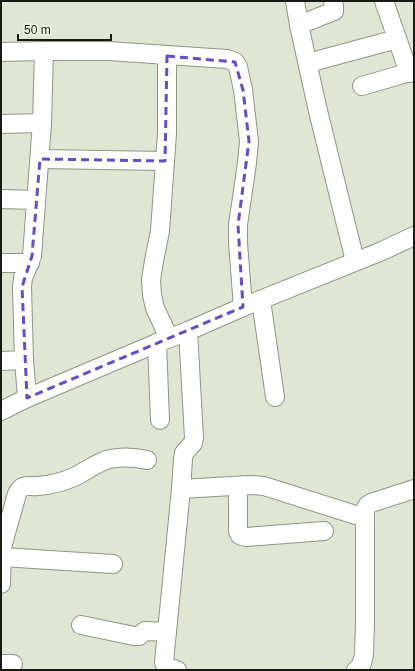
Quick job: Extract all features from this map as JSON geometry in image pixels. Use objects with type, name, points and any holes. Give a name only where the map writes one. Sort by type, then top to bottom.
[{"type":"street","points":[[296,1],[326,144],[355,261]]},
{"type":"street","points":[[300,25],[334,11],[333,1]]},
{"type":"street","points":[[362,86],[411,72],[397,39],[384,1]]},
{"type":"street","points":[[308,63],[397,39]]},
{"type":"street","points":[[27,398],[24,360],[22,287],[23,278],[32,256],[40,159],[44,51]]},
{"type":"street","points":[[1,52],[108,51],[227,59],[236,62],[243,90],[249,141],[238,225],[243,308]]},
{"type":"street","points":[[160,420],[163,341],[152,295],[151,280],[160,231],[167,133],[167,56]]},
{"type":"street","points":[[1,124],[42,123]]},
{"type":"street","points":[[40,159],[165,161]]},
{"type":"street","points":[[1,199],[36,200]]},
{"type":"street","points":[[1,411],[27,398],[414,236]]},
{"type":"street","points":[[1,263],[30,262]]},
{"type":"street","points":[[261,300],[275,397]]},
{"type":"street","points":[[177,670],[165,665],[181,489],[182,459],[184,453],[193,443],[194,438],[188,331]]},
{"type":"street","points":[[1,361],[24,360]]},
{"type":"street","points":[[1,584],[2,551],[19,489],[22,487],[53,484],[73,477],[108,459],[132,457],[147,460]]},
{"type":"street","points":[[181,489],[249,485],[264,486],[365,518]]},
{"type":"street","points":[[238,486],[238,531],[241,536],[246,537],[324,531]]},
{"type":"street","points":[[356,670],[362,662],[366,622],[366,510],[368,505],[371,503],[414,489]]},
{"type":"street","points":[[2,551],[113,564]]},
{"type":"street","points":[[81,625],[134,636],[139,636],[145,631],[167,632]]},
{"type":"highlighted area","points":[[167,56],[235,62],[243,90],[249,141],[238,225],[243,307],[27,398],[22,287],[32,256],[40,159],[165,161]]}]
